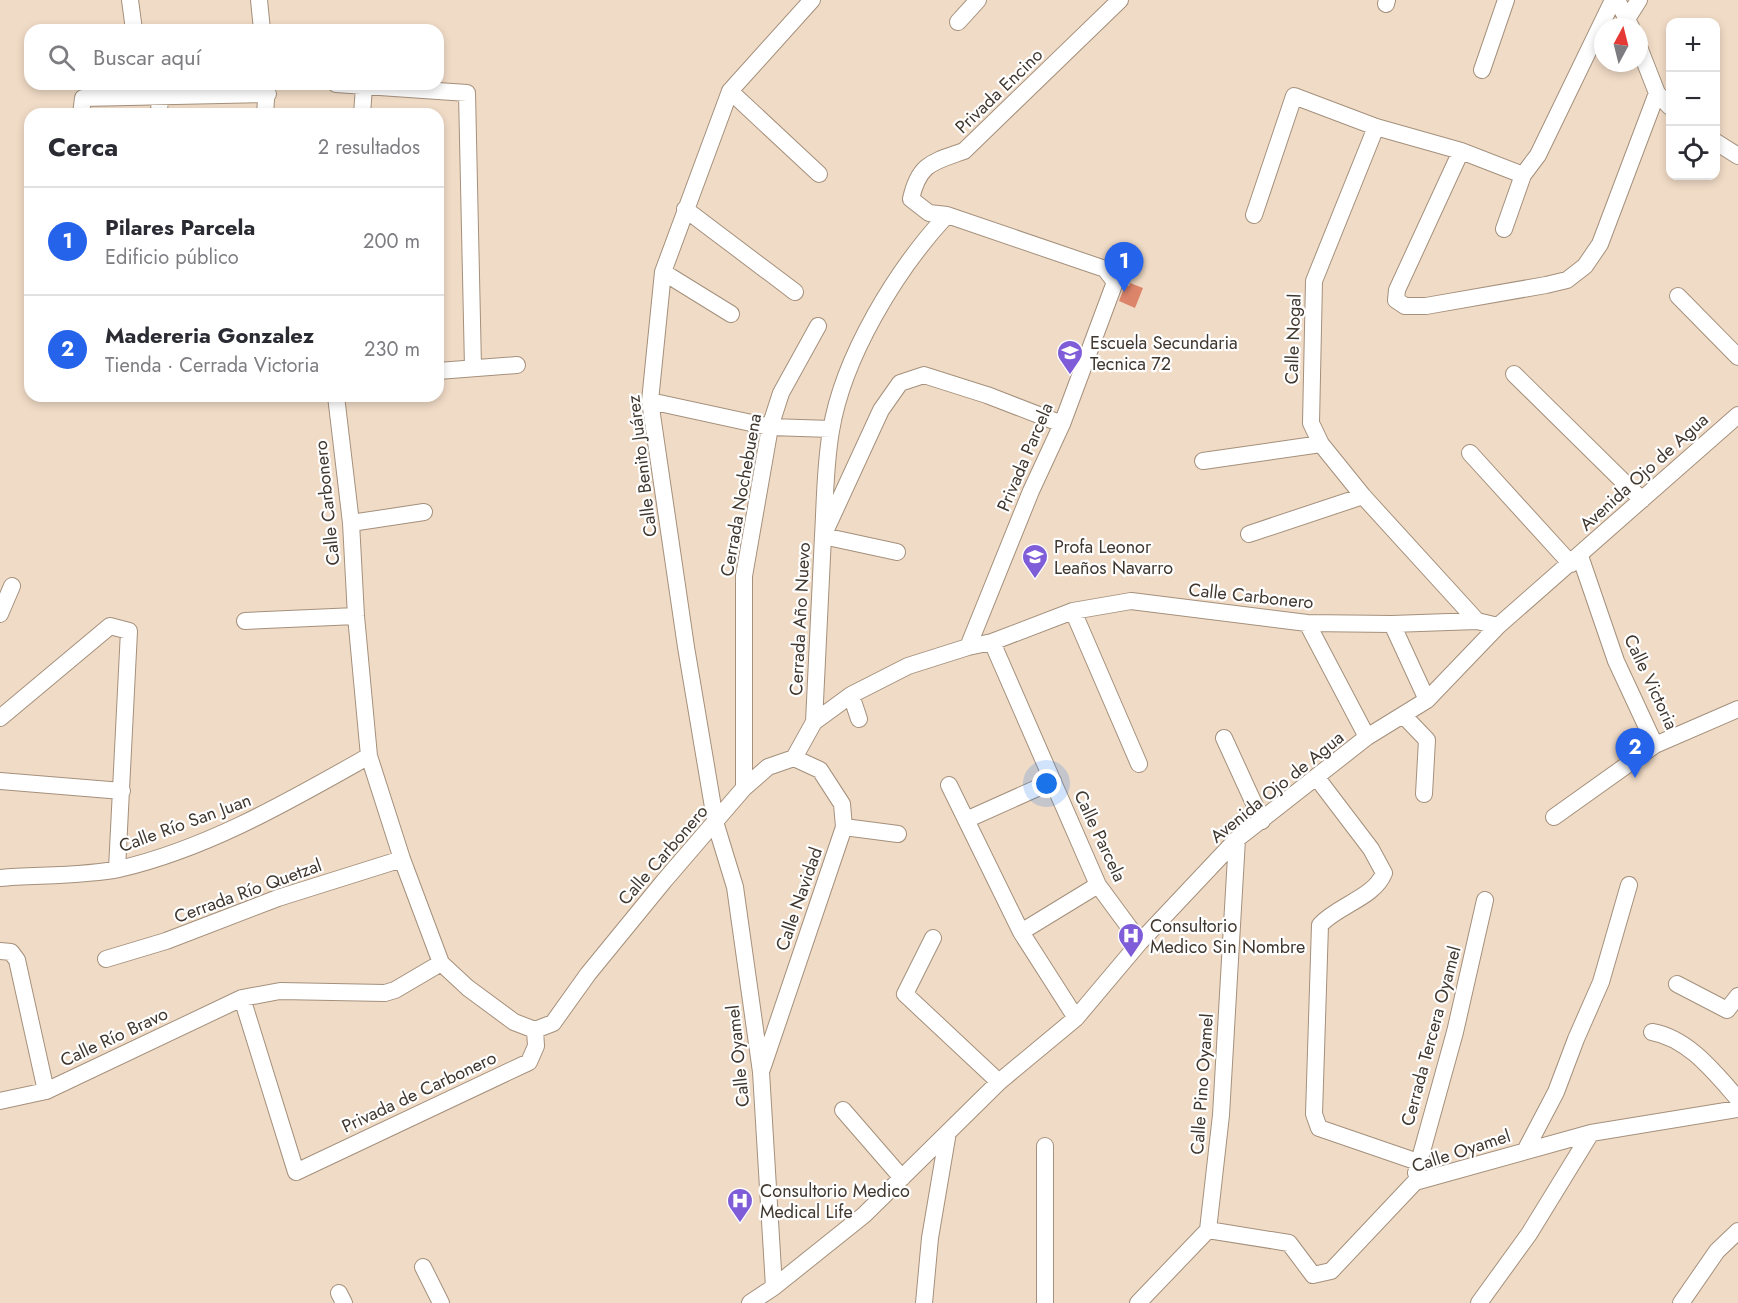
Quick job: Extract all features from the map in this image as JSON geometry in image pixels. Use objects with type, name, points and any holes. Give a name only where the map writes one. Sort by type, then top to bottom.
[{"type":"street","points":[[130,0],[133,24]]},
{"type":"street","points":[[259,0],[261,24]]},
{"type":"street","name":"Calle Benito Juárez","points":[[716,825],[686,648],[650,401],[663,272],[730,92],[812,0]]},
{"type":"street","points":[[958,22],[978,0]]},
{"type":"street","name":"Privada Encino","points":[[947,215],[929,213],[911,199],[915,180],[931,162],[964,151],[1120,0]]},
{"type":"street","points":[[1482,70],[1506,0]]},
{"type":"street","points":[[1615,0],[1626,18]]},
{"type":"street","points":[[1504,229],[1523,175],[1538,154],[1615,0]]},
{"type":"street","points":[[1631,18],[1640,0]]},
{"type":"street","points":[[1648,70],[1657,93],[1666,102]]},
{"type":"street","points":[[82,108],[83,98],[142,90],[160,94],[246,90]]},
{"type":"street","points":[[266,108],[268,90]]},
{"type":"street","points":[[362,108],[364,90]]},
{"type":"street","points":[[416,90],[468,93],[473,367]]},
{"type":"street","points":[[730,92],[819,174]]},
{"type":"street","points":[[1461,151],[1397,290],[1396,300],[1405,306],[1426,306],[1567,280],[1585,266],[1600,244],[1657,93]]},
{"type":"street","points":[[159,108],[160,94]]},
{"type":"street","points":[[1254,215],[1294,96],[1376,127],[1461,151],[1523,175]]},
{"type":"street","name":"Calle Nogal","points":[[1376,127],[1314,281],[1310,356],[1311,423],[1321,444],[1363,496],[1477,621]]},
{"type":"street","points":[[1720,145],[1738,156]]},
{"type":"street","points":[[685,209],[795,292]]},
{"type":"street","points":[[897,552],[823,536],[831,429],[842,387],[867,332],[909,261],[947,215]]},
{"type":"street","name":"Privada Parcela","points":[[947,215],[1106,269],[1115,282],[1062,424],[1031,491],[968,647]]},
{"type":"street","points":[[663,272],[731,314]]},
{"type":"street","points":[[1678,296],[1738,357]]},
{"type":"street","name":"Cerrada Nochebuena","points":[[744,788],[744,576],[770,427],[781,393],[818,326]]},
{"type":"street","points":[[444,370],[517,366]]},
{"type":"street","points":[[1514,374],[1642,500]]},
{"type":"street","name":"Cerrada Año Nuevo","points":[[814,722],[823,536],[880,410],[900,383],[924,375],[987,395],[1062,424]]},
{"type":"street","points":[[650,401],[770,427],[831,429]]},
{"type":"street","name":"Calle Carbonero","points":[[337,402],[351,523],[356,616],[369,756],[402,859],[441,963],[468,988],[514,1022],[535,1029],[553,1023],[588,974],[664,881],[716,825],[744,788],[768,767],[794,758],[814,722],[851,695],[908,666],[992,642],[1072,611],[1131,601],[1307,623],[1392,624],[1477,621],[1497,626]]},
{"type":"street","name":"Avenida Ojo de Agua","points":[[752,1303],[864,1215],[999,1082],[1076,1018],[1140,942],[1237,839],[1367,737],[1427,700],[1497,626],[1576,560],[1738,415]]},
{"type":"street","points":[[1203,461],[1321,444]]},
{"type":"street","points":[[1470,453],[1576,560]]},
{"type":"street","points":[[1249,534],[1363,496]]},
{"type":"street","points":[[351,523],[424,512]]},
{"type":"street","name":"Calle Victoria","points":[[1576,560],[1616,660],[1655,745],[1738,710]]},
{"type":"street","points":[[0,614],[12,586]]},
{"type":"street","points":[[1072,611],[1139,764]]},
{"type":"street","points":[[245,621],[356,616]]},
{"type":"street","points":[[1307,623],[1367,737]]},
{"type":"street","points":[[1392,624],[1427,700]]},
{"type":"street","points":[[0,718],[111,626],[129,631],[117,869]]},
{"type":"street","name":"Calle Parcela","points":[[992,642],[1098,885],[1140,942]]},
{"type":"street","points":[[851,695],[859,719]]},
{"type":"street","points":[[1403,715],[1427,740],[1424,794]]},
{"type":"street","points":[[1224,738],[1262,821]]},
{"type":"street","points":[[1554,817],[1655,745]]},
{"type":"street","name":"Calle Río San Juan","points":[[0,878],[117,869],[179,850],[252,822],[369,756]]},
{"type":"street","points":[[794,758],[820,770],[842,804],[844,827],[898,834]]},
{"type":"street","points":[[1317,778],[1371,849],[1384,873],[1379,885],[1329,915],[1320,925],[1314,1114],[1319,1128],[1418,1162]]},
{"type":"street","points":[[0,781],[122,791]]},
{"type":"street","points":[[966,820],[1053,781]]},
{"type":"street","points":[[949,785],[1021,932],[1076,1018]]},
{"type":"street","name":"Calle Oyamel","points":[[716,825],[735,887],[761,1071],[774,1287]]},
{"type":"street","name":"Calle Navidad","points":[[761,1071],[844,827]]},
{"type":"street","name":"Calle Pino Oyamel","points":[[1208,1230],[1221,1115],[1237,839]]},
{"type":"street","name":"Cerrada Río Quetzal","points":[[106,959],[166,941],[278,898],[402,859]]},
{"type":"street","points":[[1021,932],[1098,885]]},
{"type":"street","points":[[1525,1150],[1556,1092],[1601,982],[1629,885]]},
{"type":"street","name":"Cerrada Tercera Oyamel","points":[[1415,1182],[1418,1162],[1455,1032],[1485,900]]},
{"type":"street","points":[[933,938],[905,994],[999,1082]]},
{"type":"street","points":[[1,951],[11,952],[17,960],[46,1091]]},
{"type":"street","name":"Calle Río Bravo","points":[[0,1101],[46,1091],[242,998],[280,990],[385,993],[401,987],[441,963]]},
{"type":"street","points":[[1677,984],[1727,1010],[1738,996]]},
{"type":"street","name":"Privada de Carbonero","points":[[242,998],[296,1172],[529,1062],[536,1046],[535,1029]]},
{"type":"street","points":[[1652,1032],[1663,1034],[1688,1048],[1738,1099]]},
{"type":"street","name":"Calle Oyamel","points":[[1208,1230],[1289,1243],[1313,1275],[1331,1270],[1415,1182],[1591,1133],[1738,1109]]},
{"type":"street","points":[[843,1110],[902,1178]]},
{"type":"street","points":[[924,1303],[930,1238],[948,1132]]},
{"type":"street","points":[[1479,1303],[1529,1234],[1591,1133]]},
{"type":"street","points":[[1045,1146],[1045,1303]]},
{"type":"street","points":[[1138,1303],[1208,1230]]},
{"type":"street","points":[[1681,1303],[1717,1251],[1738,1232]]},
{"type":"street","points":[[423,1267],[441,1303]]},
{"type":"building","points":[[1130,283],[1143,288],[1135,308],[1119,301],[1125,285],[1129,286]]},
{"type":"place","name":"Pilares Parcela","points":[[1124,292]]},
{"type":"place","name":"Escuela Secundaria Tecnica 72","points":[[1070,376]]},
{"type":"place","name":"Profa Leonor Leaños Navarro","points":[[1035,580]]},
{"type":"place","name":"Madereria Gonzalez","points":[[1635,778]]},
{"type":"place","name":"Consultorio Medico Sin Nombre","points":[[1131,959]]},
{"type":"place","name":"Consultorio Medico Medical Life","points":[[740,1224]]}]
